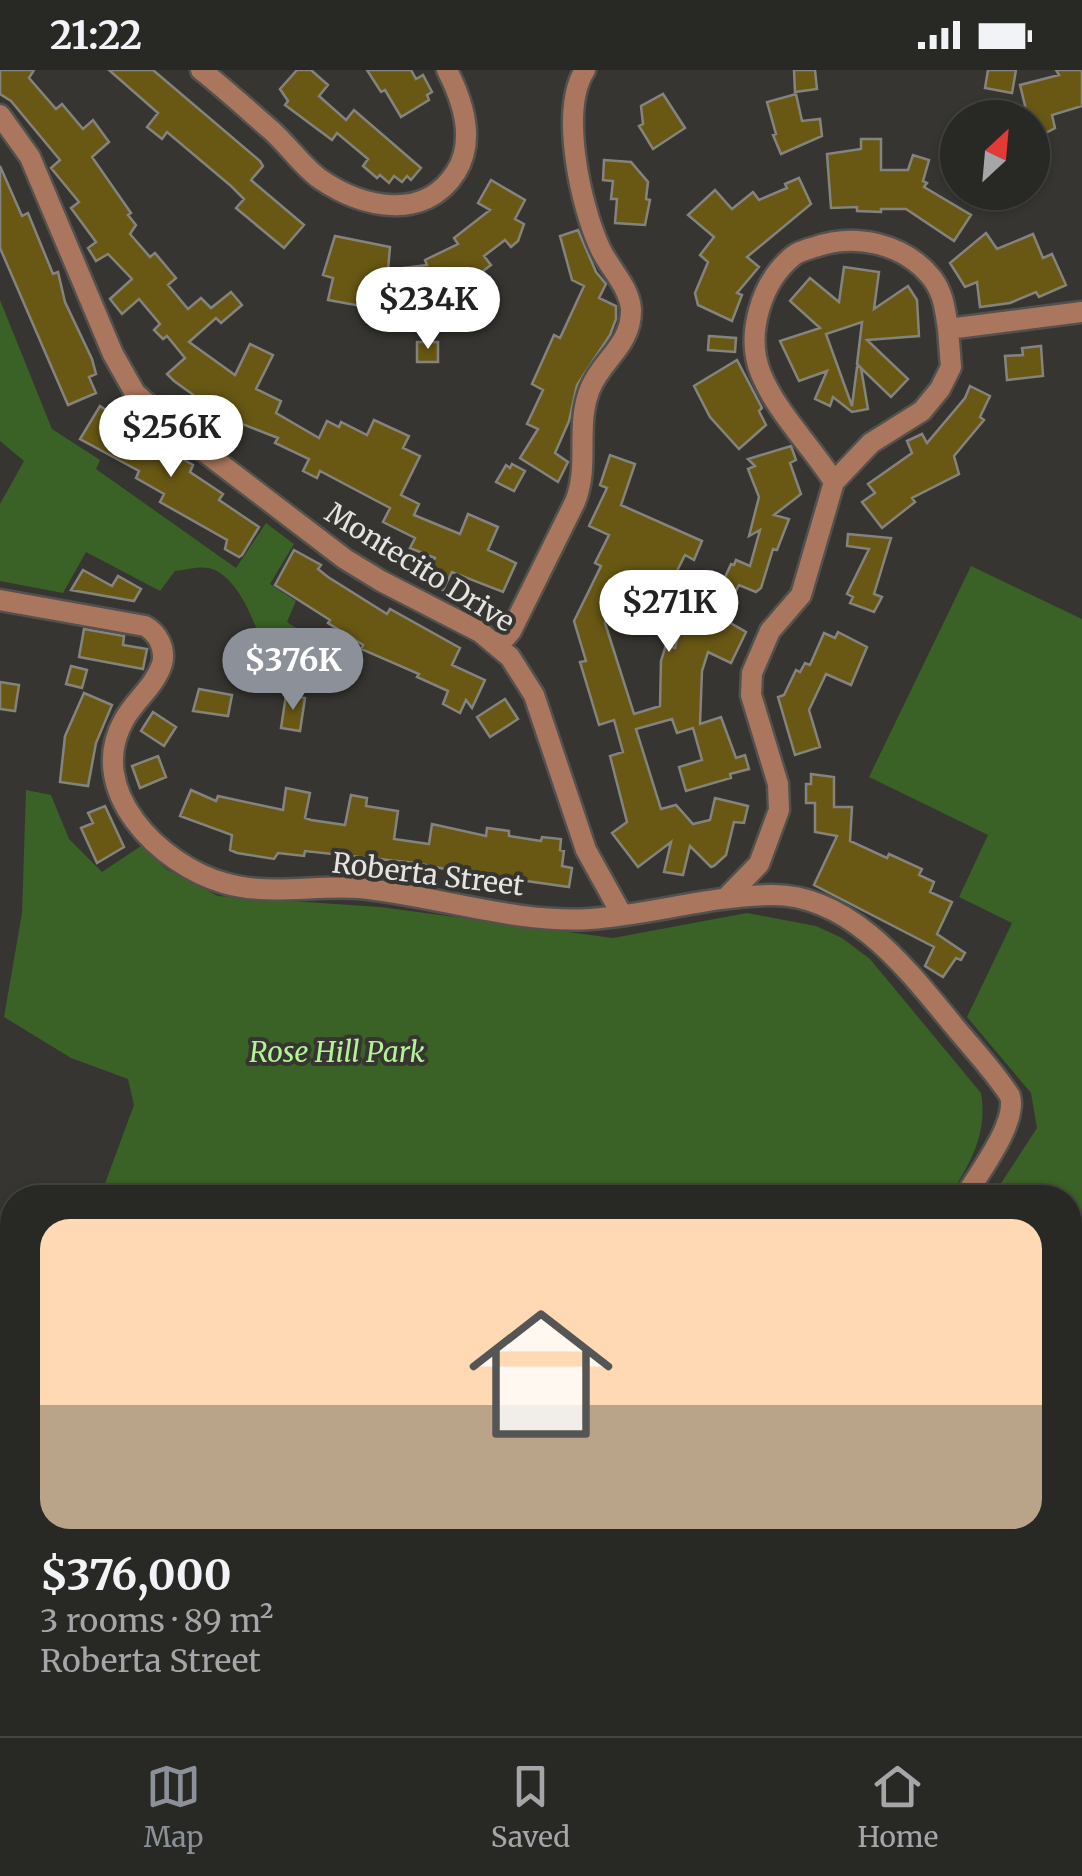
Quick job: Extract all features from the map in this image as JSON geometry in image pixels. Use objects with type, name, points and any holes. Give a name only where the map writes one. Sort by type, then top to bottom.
[{"type":"street","points":[[201,70],[318,177],[372,204],[392,206],[415,204],[436,192],[450,181],[460,165],[467,128],[459,92],[447,70]]},
{"type":"street","points":[[500,645],[575,502],[582,484],[584,409],[590,389],[628,332],[631,306],[601,250],[582,199],[574,98],[585,70]]},
{"type":"street","name":"Montecito Drive","points":[[0,115],[30,157],[113,354],[135,393],[185,437],[345,559],[500,645],[534,694],[586,850],[622,914]]},
{"type":"street","points":[[726,898],[759,864],[779,810],[778,784],[751,695],[752,673],[770,631],[801,595],[834,482],[871,444],[922,411],[951,367],[943,296],[930,276],[901,254],[864,238],[831,241],[795,254],[766,290],[756,323],[761,374],[834,482]]},
{"type":"street","points":[[948,328],[1082,312]]},
{"type":"street","name":"Roberta Street","points":[[0,600],[155,631],[163,661],[123,720],[114,746],[114,777],[125,806],[154,845],[187,868],[223,883],[265,891],[362,888],[558,920],[774,894],[831,910],[880,943],[906,969],[1004,1086],[1013,1105],[1004,1131],[972,1185]]},
{"type":"green space","points":[[0,300],[52,429],[100,460],[96,469],[236,568],[266,523],[294,544],[270,584],[296,601],[287,622],[312,638],[294,669],[265,655],[252,617],[237,591],[219,572],[208,568],[175,571],[160,591],[86,552],[63,593],[0,581],[0,504],[24,461],[0,441]]},
{"type":"green space","points":[[971,566],[1082,619],[1082,1185],[1000,1185],[1037,1128],[1031,1093],[967,1017],[1012,923],[959,897],[988,835],[869,777]]},
{"type":"green space","name":"Rose Hill Park","points":[[26,790],[51,795],[69,839],[102,872],[141,846],[166,869],[218,896],[380,907],[613,938],[747,913],[816,926],[842,938],[870,959],[981,1093],[982,1122],[976,1148],[956,1185],[104,1185],[134,1105],[128,1079],[71,1058],[4,1017],[22,913]]},
{"type":"building","points":[[0,70],[34,70],[29,78],[56,109],[62,104],[83,129],[93,120],[109,142],[92,157],[131,213],[128,215],[136,225],[130,234],[150,257],[155,253],[176,278],[168,285],[188,309],[201,298],[211,308],[231,292],[242,305],[221,323],[216,318],[189,342],[235,375],[250,344],[273,355],[256,389],[281,401],[276,413],[319,438],[327,421],[339,427],[341,422],[367,435],[374,420],[409,436],[403,448],[420,456],[401,495],[419,504],[414,515],[460,534],[468,514],[498,527],[488,550],[516,563],[503,592],[452,572],[443,590],[424,581],[435,558],[410,548],[415,538],[383,522],[390,508],[320,471],[317,478],[303,471],[309,459],[275,443],[278,438],[224,417],[167,374],[185,358],[167,336],[163,339],[154,330],[160,324],[139,299],[122,314],[110,299],[132,279],[108,254],[96,261],[88,248],[96,242],[71,208],[79,202],[51,168],[60,160],[11,101],[0,94]]},
{"type":"building","points":[[109,70],[153,70],[260,161],[263,166],[251,180],[304,225],[284,248],[236,208],[244,199],[231,186],[167,132],[162,139],[147,127],[158,113]]},
{"type":"building","points":[[297,70],[311,70],[328,85],[319,96],[346,120],[354,110],[421,168],[411,180],[407,176],[402,182],[394,176],[389,183],[380,175],[377,178],[363,166],[368,159],[337,133],[332,140],[285,105],[288,101],[280,89]]},
{"type":"building","points":[[367,70],[411,70],[416,79],[423,75],[432,92],[427,95],[429,100],[401,117]]},
{"type":"building","points":[[794,70],[815,70],[817,89],[795,92]]},
{"type":"building","points":[[988,70],[1016,70],[1012,93],[985,88]]},
{"type":"building","points":[[1056,70],[1082,70],[1082,106],[1052,115],[1055,128],[1050,131],[1050,100],[1024,100],[1020,85],[1059,75]]},
{"type":"building","points":[[663,94],[685,128],[653,149],[639,126],[643,124],[641,106]]},
{"type":"building","points":[[796,94],[802,121],[820,119],[822,136],[781,154],[767,102]]},
{"type":"building","points":[[861,139],[881,139],[881,170],[908,170],[913,155],[929,160],[924,187],[940,197],[940,210],[963,210],[971,215],[954,241],[906,209],[881,212],[857,211],[857,207],[831,208],[827,154],[861,149]]},
{"type":"building","points":[[604,160],[631,162],[648,182],[646,199],[650,200],[645,225],[615,223],[617,199],[611,199],[613,181],[603,180]]},
{"type":"building","points":[[0,166],[22,216],[28,213],[53,274],[58,272],[65,302],[92,359],[96,374],[89,377],[96,393],[68,405],[0,248]]},
{"type":"building","points":[[799,178],[811,204],[747,257],[759,267],[737,293],[742,295],[732,321],[698,305],[695,293],[708,262],[700,255],[714,237],[688,215],[715,190],[732,209],[753,192],[759,200]]},
{"type":"building","points":[[491,180],[525,200],[515,219],[524,224],[518,241],[511,247],[505,240],[484,256],[491,265],[466,284],[469,289],[445,301],[442,294],[389,301],[389,311],[328,300],[333,278],[323,275],[335,236],[390,247],[388,270],[427,265],[425,260],[458,244],[454,238],[490,210],[478,203]]},
{"type":"building","points":[[578,230],[596,272],[606,284],[599,298],[616,306],[616,319],[577,385],[569,421],[555,453],[568,462],[558,482],[520,458],[538,429],[527,424],[543,390],[532,384],[554,335],[560,338],[584,286],[572,280],[560,236]]},
{"type":"building","points":[[986,233],[997,249],[1033,234],[1043,258],[1052,254],[1066,285],[1039,297],[1036,292],[1010,303],[980,307],[977,282],[965,287],[950,263]]},
{"type":"building","points":[[844,267],[879,272],[874,309],[908,286],[917,300],[919,336],[867,340],[908,379],[891,397],[861,368],[868,409],[852,412],[833,397],[830,406],[815,399],[827,371],[799,381],[780,341],[820,328],[790,301],[810,278],[839,302]],"holes":[[[862,322],[857,364],[860,367],[852,406],[826,334]]]},
{"type":"building","points":[[709,336],[736,338],[735,352],[708,350]]},
{"type":"building","points":[[417,342],[438,342],[438,362],[417,362]]},
{"type":"building","points":[[1041,346],[1043,376],[1007,380],[1005,356],[1023,355],[1022,348]]},
{"type":"building","points":[[737,360],[762,408],[759,411],[766,425],[739,449],[710,417],[694,386]]},
{"type":"building","points":[[970,386],[990,396],[980,417],[984,420],[954,456],[959,474],[912,498],[915,502],[882,528],[862,502],[875,493],[868,484],[912,453],[907,441],[922,434],[927,443],[965,398]]},
{"type":"building","points":[[100,406],[123,421],[121,424],[193,465],[190,472],[223,494],[219,500],[259,527],[242,555],[225,549],[227,540],[160,502],[164,494],[136,478],[139,471],[80,439]]},
{"type":"building","points":[[791,446],[796,460],[790,463],[801,494],[774,515],[789,519],[777,550],[773,549],[761,588],[756,592],[739,585],[722,618],[746,632],[731,663],[708,652],[702,671],[700,724],[721,717],[736,758],[745,755],[749,769],[686,791],[679,767],[702,760],[693,728],[677,733],[672,719],[636,729],[661,809],[676,805],[693,824],[710,820],[715,798],[748,806],[744,823],[734,822],[726,855],[714,866],[690,846],[683,875],[664,872],[671,842],[638,867],[612,833],[627,822],[610,756],[623,752],[614,720],[599,725],[580,662],[586,661],[574,621],[601,566],[595,563],[609,535],[589,526],[607,488],[600,485],[610,455],[635,464],[621,505],[702,541],[694,560],[685,555],[671,583],[698,596],[702,588],[717,595],[731,564],[736,560],[750,566],[760,530],[749,536],[759,497],[748,469],[755,466],[748,459]],"holes":[[[630,573],[657,586],[649,601],[683,617],[675,648],[666,645],[661,661],[660,706],[634,714],[605,623]]]},
{"type":"building","points":[[512,464],[525,471],[514,491],[496,482],[506,465],[510,468]]},
{"type":"building","points":[[848,534],[891,538],[874,594],[882,597],[874,612],[850,603],[853,597],[847,594],[869,549],[847,546]]},
{"type":"building","points":[[294,550],[387,614],[390,609],[460,648],[452,665],[485,680],[472,708],[466,700],[460,713],[443,704],[448,691],[361,649],[363,645],[328,623],[330,620],[275,585]]},
{"type":"building","points":[[83,570],[112,586],[118,576],[141,589],[134,601],[71,590]]},
{"type":"building","points":[[84,629],[124,636],[123,645],[147,649],[143,669],[79,657]]},
{"type":"building","points":[[838,632],[867,647],[851,685],[826,674],[809,710],[820,747],[795,755],[778,697],[784,695],[796,670],[800,672],[805,663],[810,665],[824,633],[835,638]]},
{"type":"building","points":[[71,666],[87,670],[82,688],[66,684]]},
{"type":"building","points":[[0,682],[19,685],[15,711],[0,709]]},
{"type":"building","points":[[199,689],[232,695],[228,716],[193,711]]},
{"type":"building","points":[[84,693],[112,705],[96,743],[88,786],[60,782],[65,736]]},
{"type":"building","points":[[286,695],[305,698],[300,731],[281,728]]},
{"type":"building","points":[[505,699],[518,719],[490,737],[477,717]]},
{"type":"building","points":[[153,712],[176,727],[164,746],[141,731]]},
{"type":"building","points":[[158,756],[166,777],[140,788],[132,766]]},
{"type":"building","points":[[811,774],[834,777],[834,807],[852,807],[850,841],[922,869],[919,875],[934,882],[930,892],[952,902],[937,934],[965,953],[961,960],[956,958],[943,977],[925,966],[934,947],[814,885],[837,836],[815,832],[815,803],[806,803],[806,784],[811,784]]},
{"type":"building","points":[[286,788],[310,793],[305,818],[311,820],[345,825],[351,795],[367,798],[366,806],[398,811],[394,839],[429,844],[432,824],[486,836],[487,828],[541,841],[542,837],[561,839],[562,866],[572,868],[569,887],[519,880],[517,895],[501,893],[503,881],[416,863],[305,851],[304,856],[278,853],[274,859],[237,853],[230,850],[232,835],[180,816],[191,790],[216,801],[218,796],[283,810]]},
{"type":"building","points":[[105,806],[124,847],[97,863],[81,828],[93,823],[88,813]]}]
